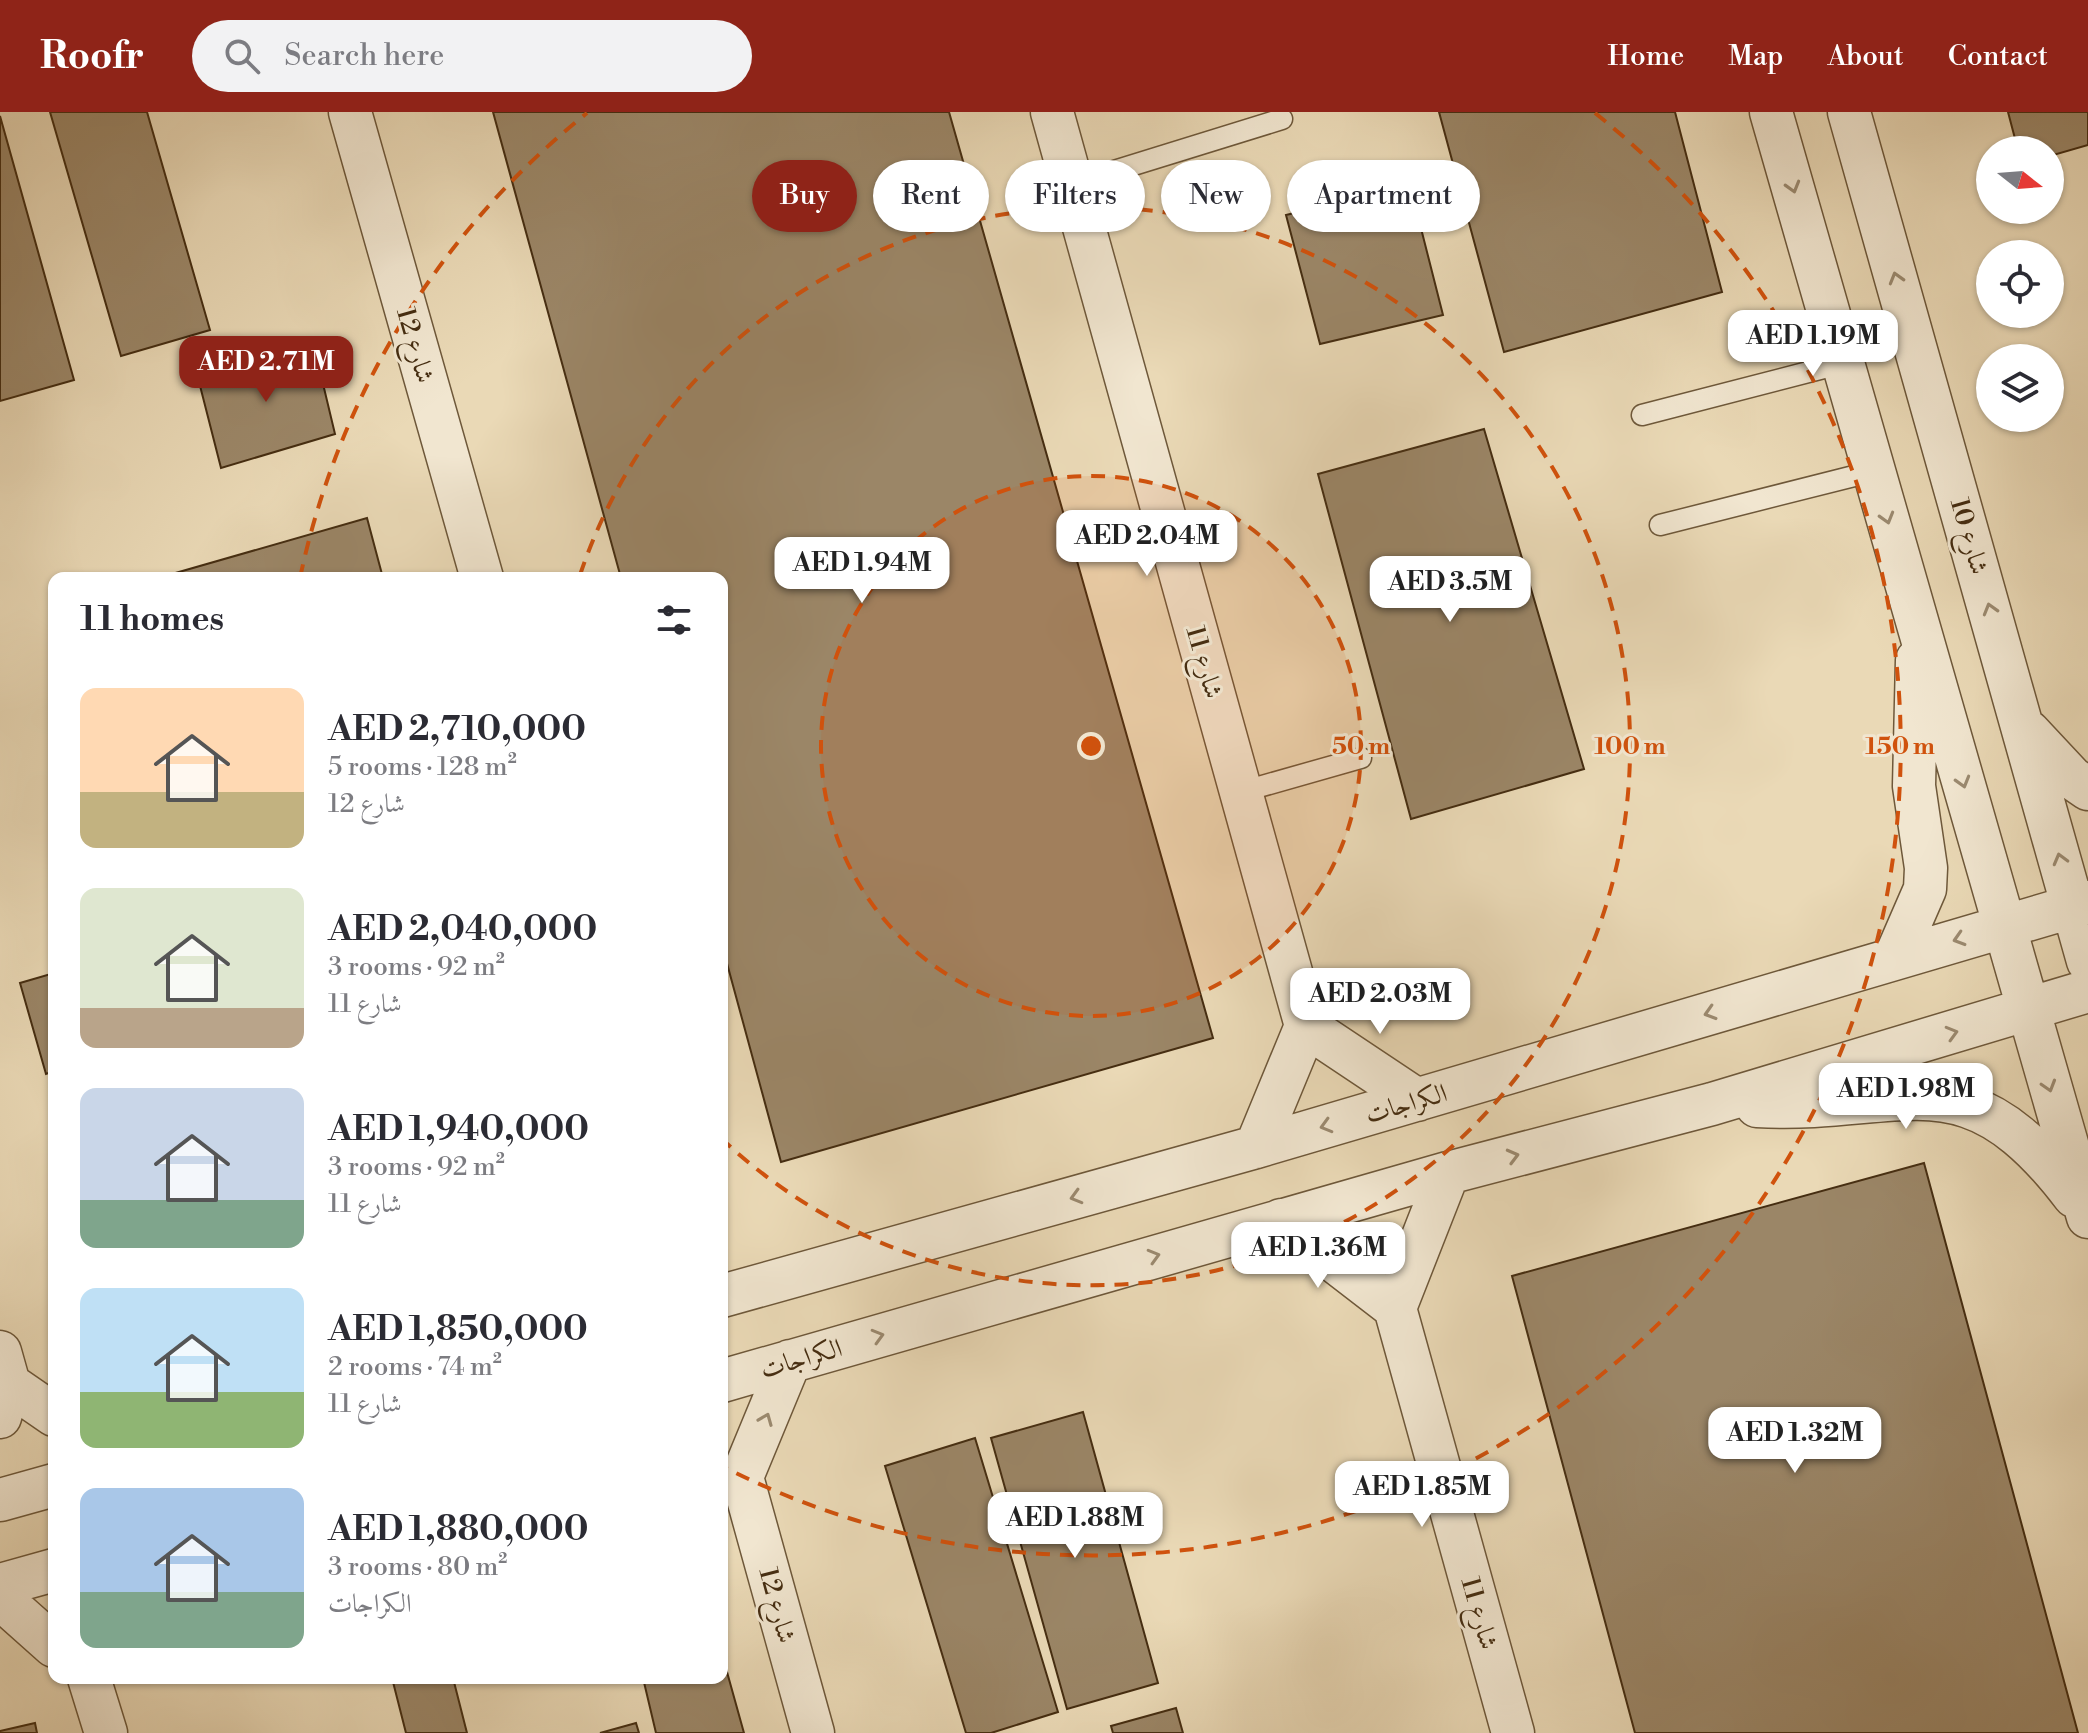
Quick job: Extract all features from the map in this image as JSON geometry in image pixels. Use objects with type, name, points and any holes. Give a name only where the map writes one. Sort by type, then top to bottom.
[{"type":"street","name":"شارع 12","points":[[350,112],[480,572]]},
{"type":"street","name":"شارع 11","points":[[1052,112],[1065,160]]},
{"type":"street","points":[[1771,112],[2087,1215]]},
{"type":"street","name":"شارع 10","points":[[1849,112],[2024,727],[2080,904],[2088,961]]},
{"type":"street","name":"شارع 11","points":[[1085,232],[1306,1026]]},
{"type":"street","points":[[1895,958],[1921,906],[1925,889],[1926,868],[1914,786],[1919,626]]},
{"type":"street","points":[[2024,727],[2072,778],[2088,789]]},
{"type":"street","name":"الكراجات","points":[[738,1292],[1256,1147],[2080,904]]},
{"type":"street","name":"الكراجات","points":[[728,1379],[1448,1173],[1712,1104],[2088,991]]},
{"type":"street","points":[[1256,1147],[1306,1026],[1417,1100]]},
{"type":"street","name":"الكراجات","points":[[1712,1104],[1772,1107],[1919,1097],[1952,1100],[1986,1112],[2018,1134],[2048,1162],[2087,1215]]},
{"type":"street","points":[[1281,1220],[1395,1308],[1448,1173]]},
{"type":"street","points":[[728,1273],[738,1292]]},
{"type":"street","name":"شارع 11","points":[[1395,1308],[1513,1733]]},
{"type":"street","name":"شارع 12","points":[[790,1361],[732,1470],[813,1733]]},
{"type":"street","points":[[3,1385],[48,1411]]},
{"type":"street","points":[[0,1500],[48,1487]]},
{"type":"street","points":[[0,1585],[48,1572]]},
{"type":"street","points":[[0,1598],[48,1641]]},
{"type":"street","points":[[92,1684],[106,1733]]},
{"type":"lane","points":[[1145,161],[1282,119]]},
{"type":"lane","points":[[1642,415],[1843,363]]},
{"type":"lane","points":[[1660,525],[1874,471]]},
{"type":"lane","points":[[1241,792],[1361,758]]},
{"type":"building","points":[[50,112],[147,112],[210,330],[121,356]]},
{"type":"building","points":[[493,112],[949,112],[963,160],[873,160],[873,232],[983,232],[1213,1038],[781,1162],[728,967],[728,572],[619,572]]},
{"type":"building","points":[[1439,112],[1675,112],[1722,292],[1504,352],[1472,232],[1480,232],[1480,160],[1452,160]]},
{"type":"building","points":[[2008,112],[2088,112],[2088,145],[2064,152],[2064,136],[2014,136]]},
{"type":"building","points":[[0,116],[74,380],[0,401]]},
{"type":"building","points":[[1290,232],[1422,232],[1443,315],[1320,344]]},
{"type":"building","points":[[313,342],[335,434],[221,468],[197,374]]},
{"type":"building","points":[[1484,429],[1584,769],[1411,819],[1318,474]]},
{"type":"building","points":[[367,518],[381,572],[179,572]]},
{"type":"building","points":[[48,975],[46,1074],[20,983]]},
{"type":"building","points":[[1924,1163],[2078,1733],[1635,1733],[1512,1276]]},
{"type":"building","points":[[1083,1412],[1158,1683],[1067,1709],[991,1438]]},
{"type":"building","points":[[975,1438],[1058,1712],[991,1733],[966,1733],[885,1466]]},
{"type":"building","points":[[728,1676],[744,1733],[656,1733],[644,1684],[728,1684]]},
{"type":"building","points":[[394,1684],[455,1684],[467,1733],[406,1733]]},
{"type":"building","points":[[1176,1708],[1183,1733],[1113,1733],[1111,1726]]},
{"type":"building","points":[[35,1723],[37,1733],[0,1733],[0,1731]]},
{"type":"building","points":[[636,1723],[639,1733],[600,1733]]}]
